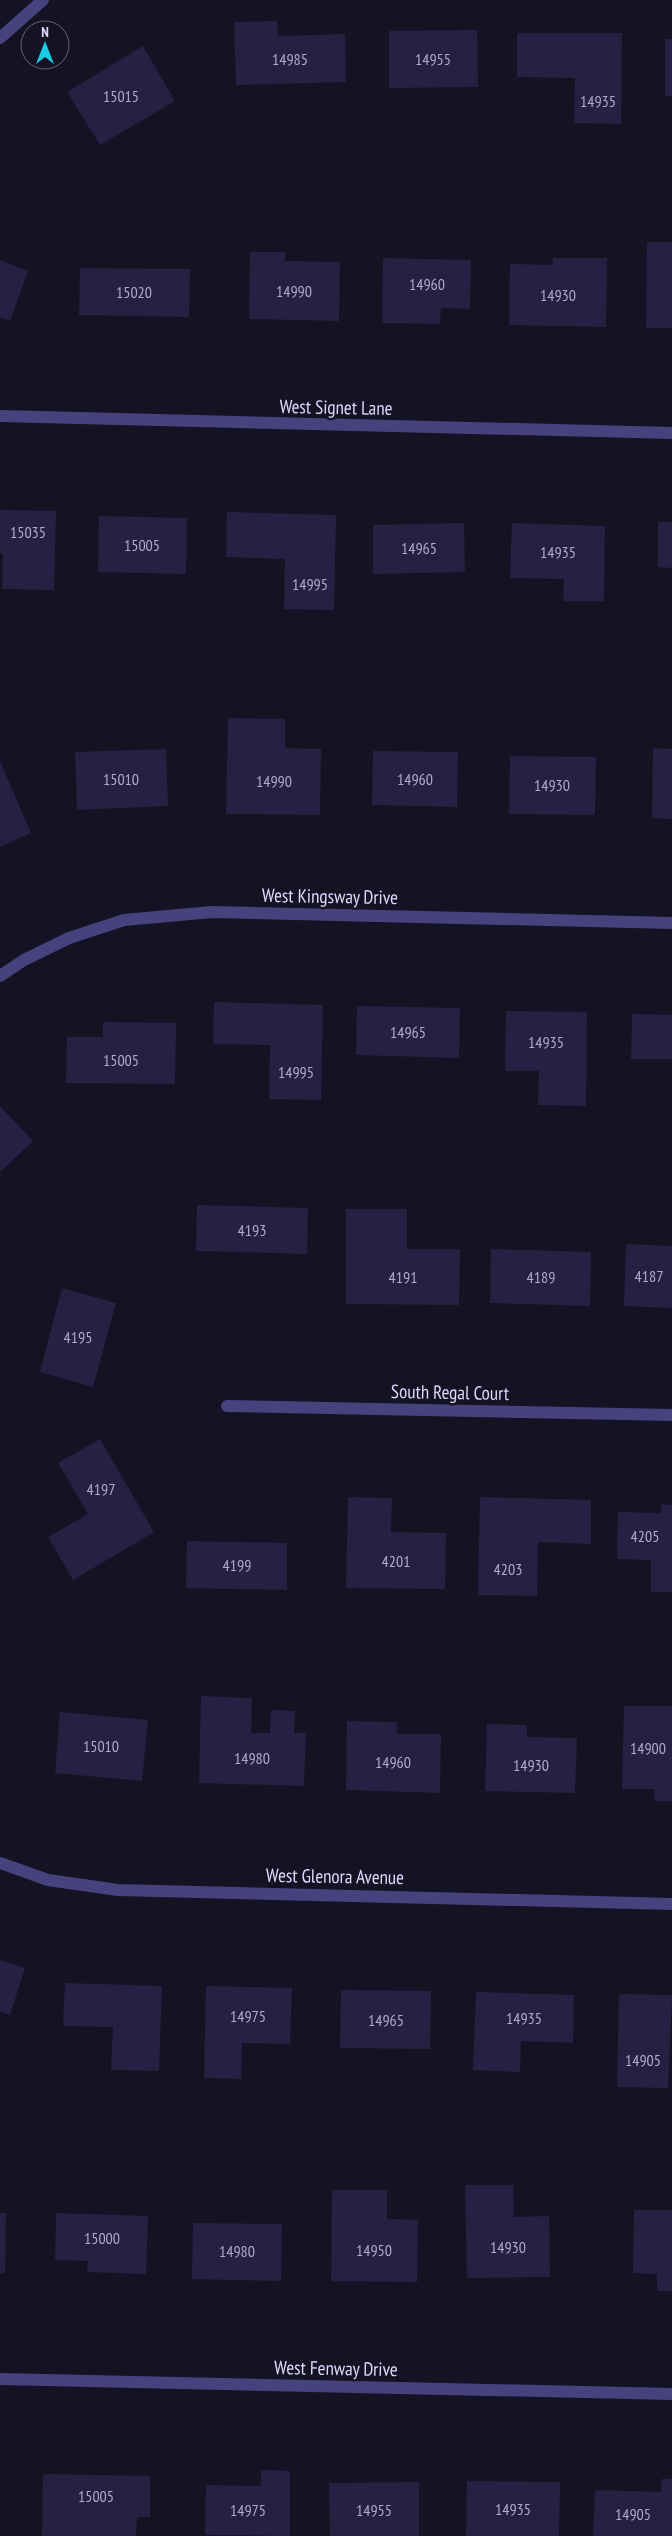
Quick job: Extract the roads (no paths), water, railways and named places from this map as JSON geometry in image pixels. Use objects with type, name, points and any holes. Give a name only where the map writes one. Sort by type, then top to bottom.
[{"type":"street","points":[[0,38],[43,0]]},
{"type":"street","name":"West Signet Lane","points":[[0,416],[672,433]]},
{"type":"street","name":"West Kingsway Drive","points":[[0,976],[24,960],[69,938],[124,920],[212,912],[672,923]]},
{"type":"street","name":"South Regal Court","points":[[227,1406],[672,1415]]},
{"type":"street","name":"West Glenora Avenue","points":[[0,1863],[48,1880],[118,1890],[672,1904]]},
{"type":"street","name":"West Fenway Drive","points":[[0,2379],[672,2394]]}]
